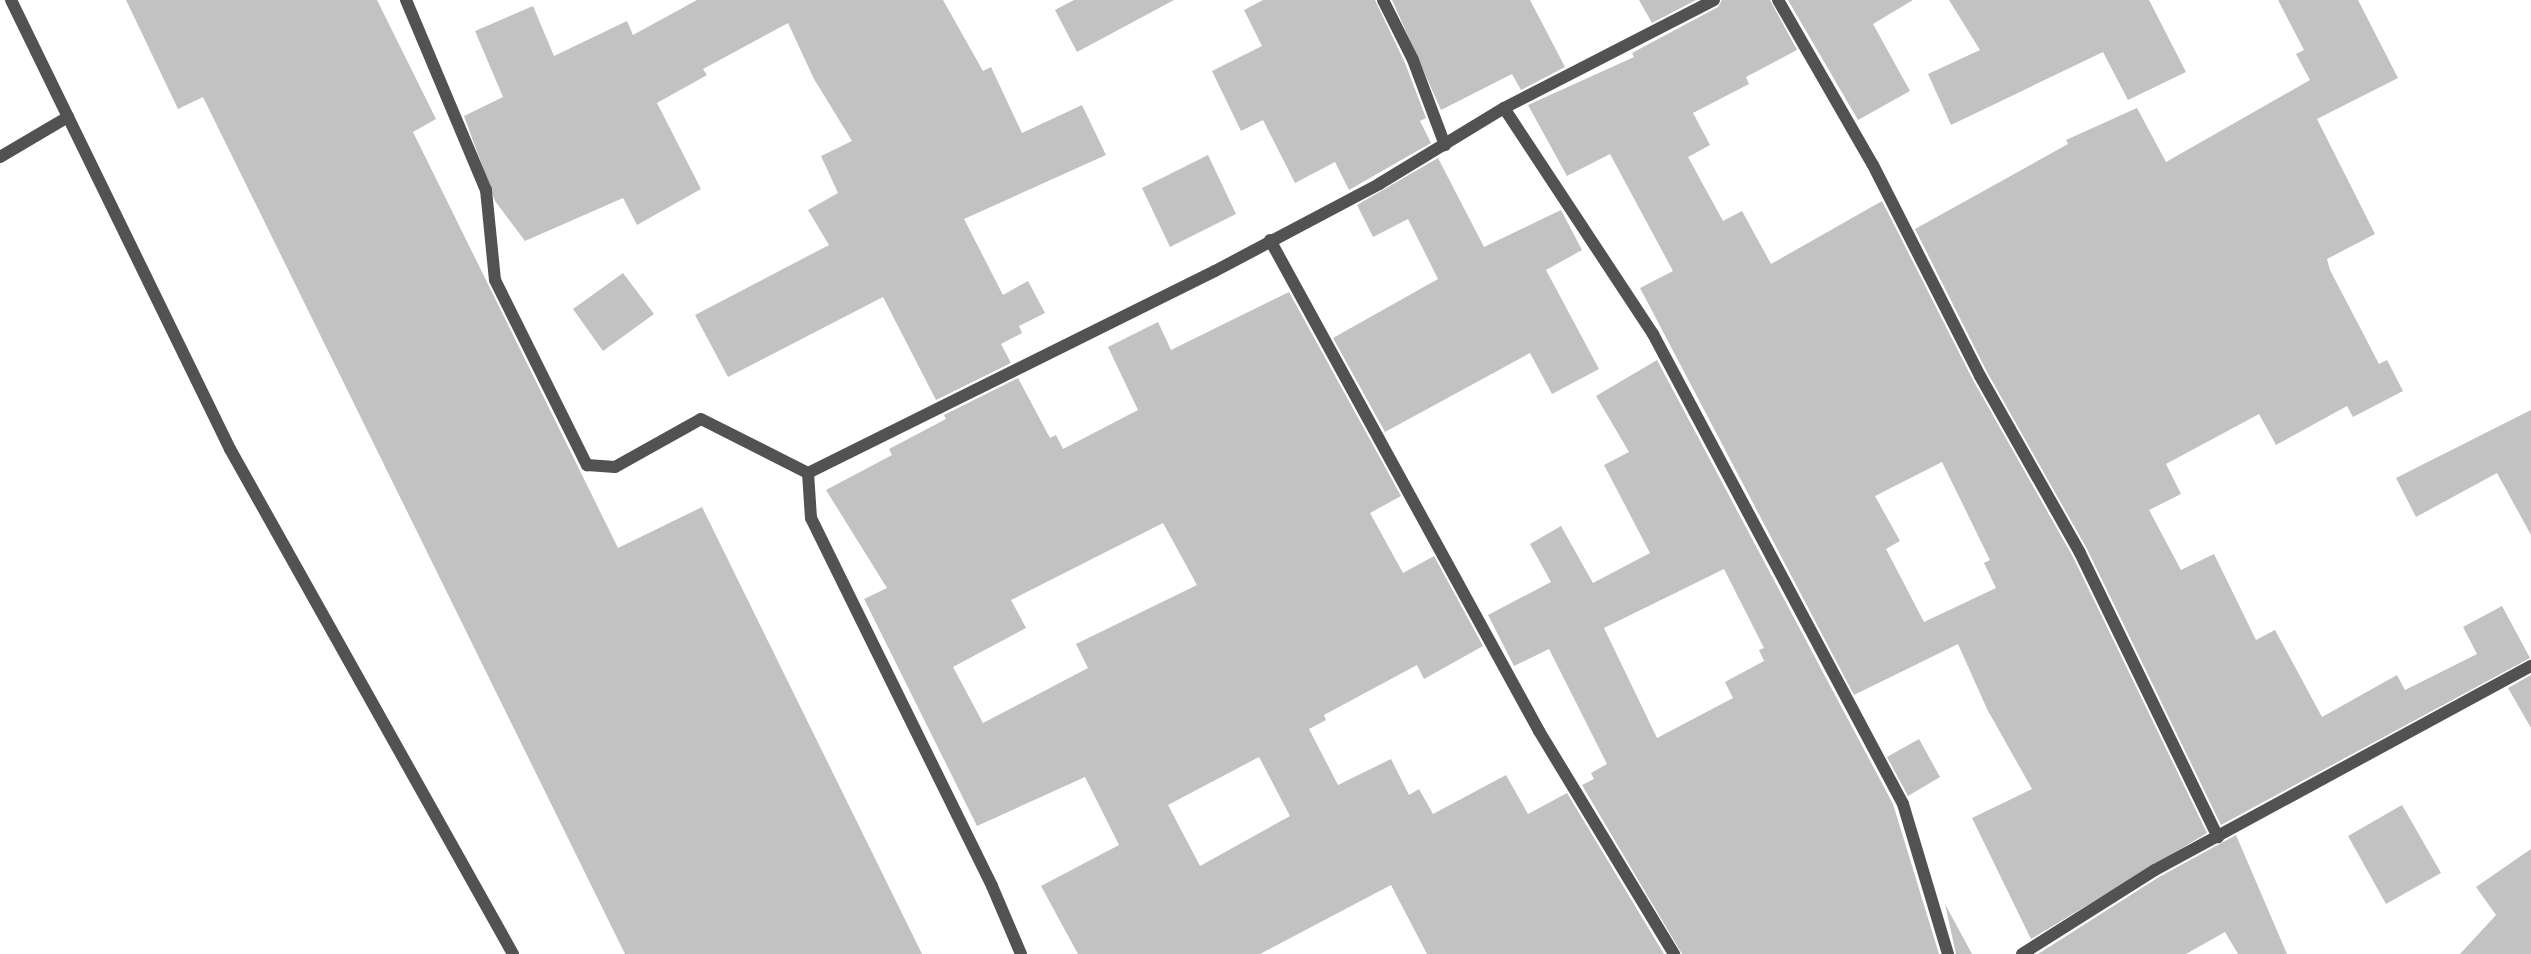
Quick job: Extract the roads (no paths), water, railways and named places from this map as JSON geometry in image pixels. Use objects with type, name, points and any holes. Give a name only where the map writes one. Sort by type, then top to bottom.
[{"type":"street","points":[[11,0],[230,449],[513,954]]},
{"type":"street","points":[[406,0],[486,190],[495,280],[587,465],[615,467],[701,419],[808,473]]},
{"type":"street","points":[[1383,0],[1413,60],[1445,146]]},
{"type":"street","points":[[808,473],[948,407],[1270,240],[1445,146],[1504,108],[1714,0]]},
{"type":"street","points":[[1778,0],[1873,165],[1980,376],[2079,554],[2218,837]]},
{"type":"street","points":[[1504,108],[1653,334],[1904,804],[1948,954]]},
{"type":"street","points":[[0,157],[68,117]]},
{"type":"street","points":[[1270,240],[1539,731],[1674,954]]},
{"type":"street","points":[[808,473],[810,518],[992,886],[1021,954]]},
{"type":"street","points":[[2022,954],[2218,837],[2531,666]]}]
